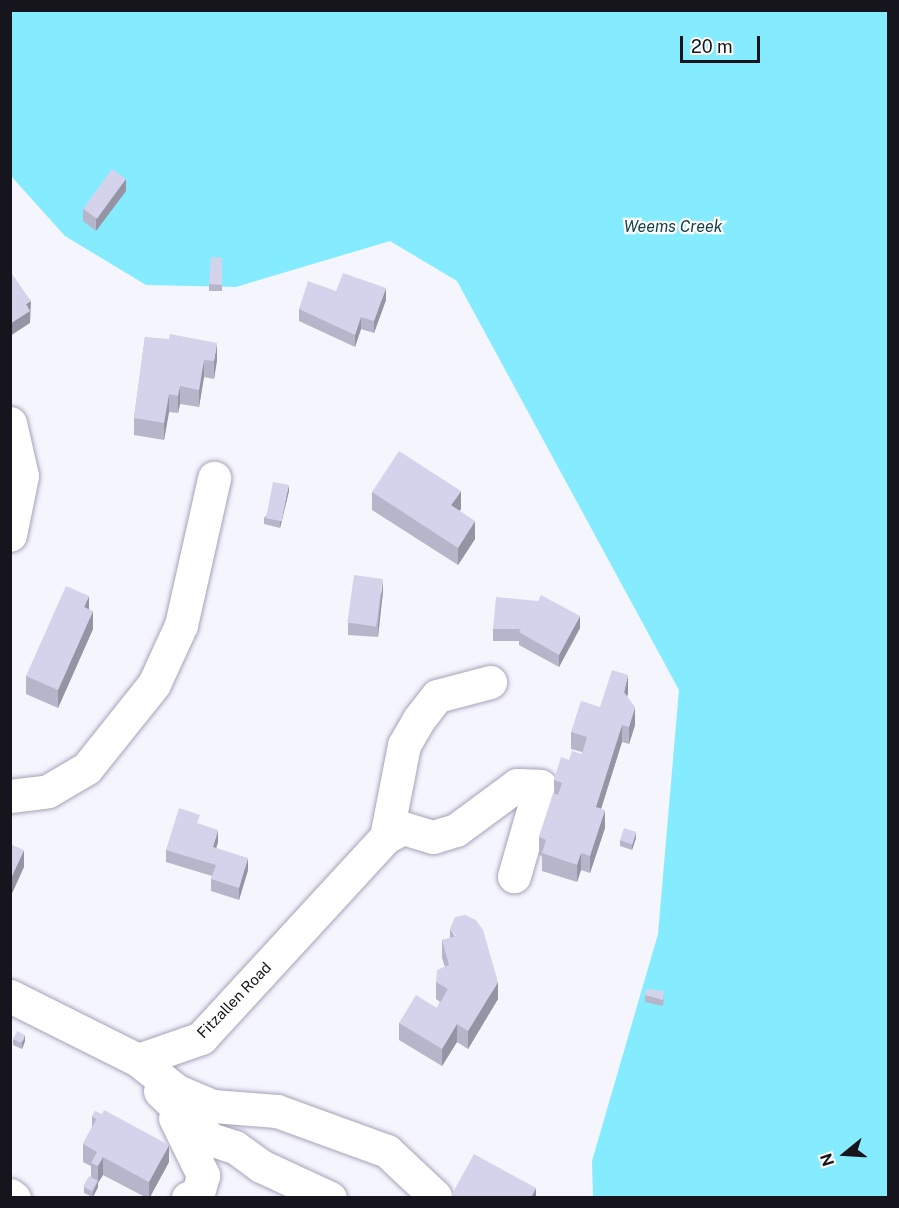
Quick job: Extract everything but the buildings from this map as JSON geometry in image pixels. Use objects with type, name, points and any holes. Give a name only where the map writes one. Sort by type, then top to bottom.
[{"type":"street","points":[[10,423],[22,476],[10,535]]},
{"type":"street","points":[[10,796],[48,791],[87,768],[154,684],[181,625],[214,478]]},
{"type":"street","points":[[386,837],[404,745],[419,719],[437,696],[490,682]]},
{"type":"street","points":[[386,837],[403,828],[433,837],[456,830],[517,784],[540,786],[514,876]]},
{"type":"street","name":"Fitzallen Road","points":[[138,1060],[201,1038],[386,837]]},
{"type":"street","points":[[10,996],[138,1060],[177,1091],[213,1107],[277,1111],[387,1151],[435,1196]]},
{"type":"street","points":[[138,1060],[162,1095],[203,1175],[198,1194],[178,1194]]},
{"type":"street","points":[[162,1095],[210,1139],[235,1147],[261,1166],[330,1197]]},
{"type":"street","points":[[10,1195],[15,1197]]},
{"type":"water","name":"Weems Creek","points":[[10,11],[888,11],[888,1197],[593,1197],[592,1161],[658,934],[679,690],[457,281],[390,241],[236,287],[146,285],[65,236],[11,176]]}]
